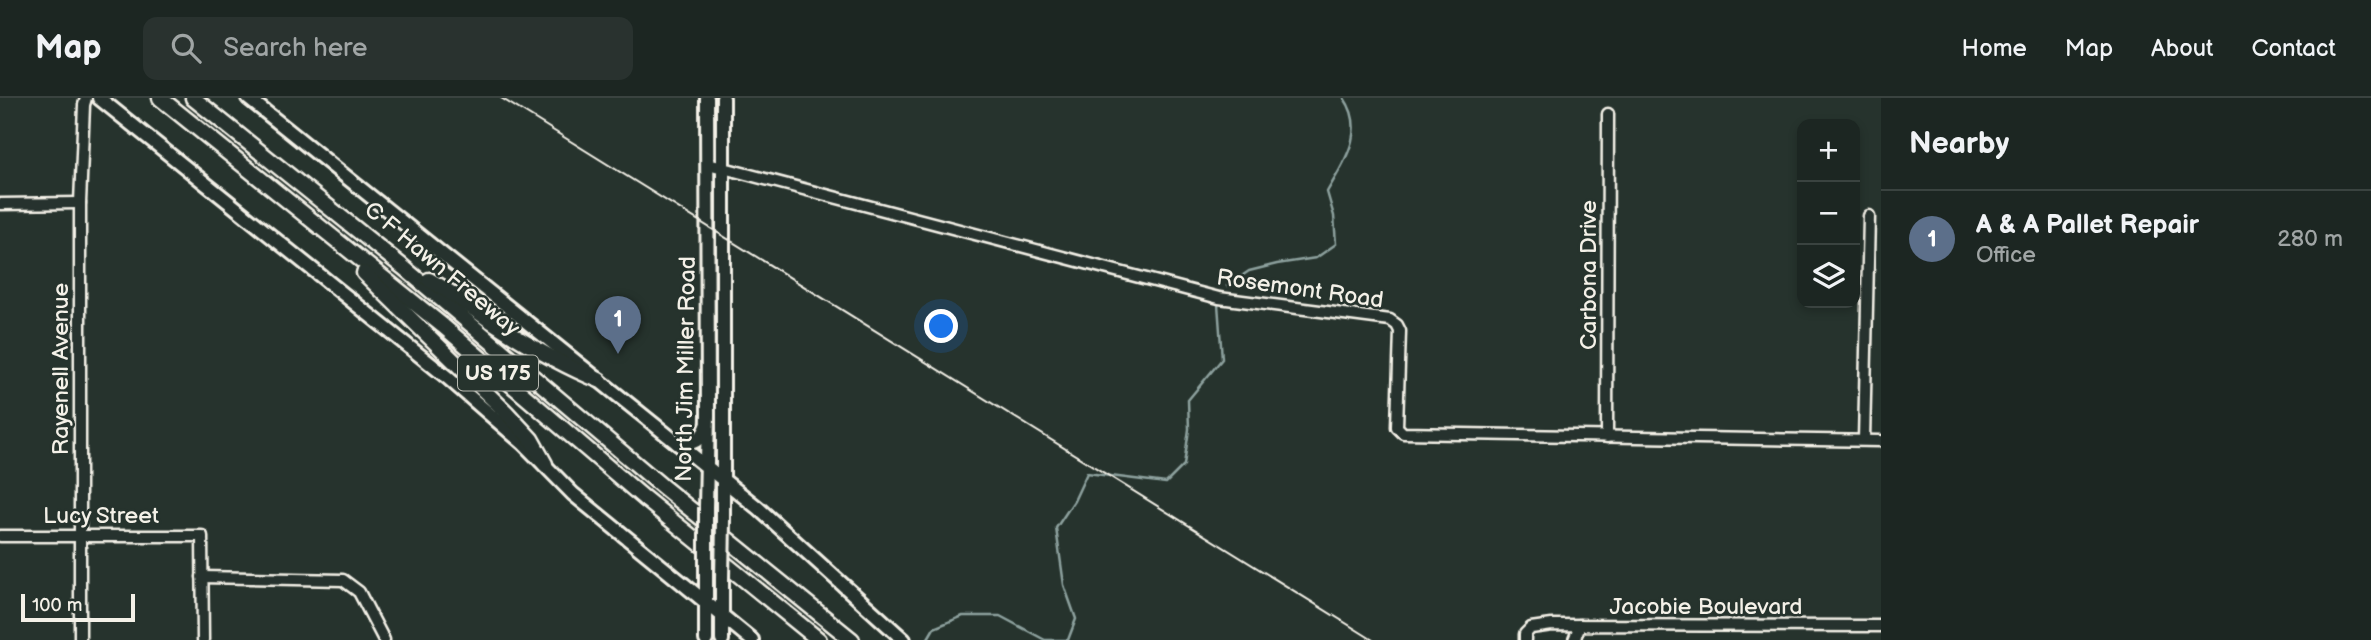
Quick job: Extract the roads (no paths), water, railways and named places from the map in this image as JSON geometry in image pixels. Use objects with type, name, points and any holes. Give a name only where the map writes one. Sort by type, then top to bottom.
[{"type":"highway","name":"C F Hawn Freeway","points":[[160,98],[350,251],[644,498],[819,640]]},
{"type":"highway","name":"C F Hawn Freeway","points":[[193,98],[404,267],[663,487],[852,640]]},
{"type":"highway","points":[[350,251],[364,274],[531,439],[545,464]]},
{"type":"highway","points":[[404,267],[450,291],[537,351],[598,380]]},
{"type":"main road","points":[[99,98],[448,378],[545,464],[573,494],[752,640]]},
{"type":"main road","name":"C F Hawn Freeway","points":[[248,98],[723,479],[784,530],[904,640]]},
{"type":"main road","name":"North Jim Miller Road","points":[[706,640],[707,98]]},
{"type":"main road","name":"North Jim Miller Road","points":[[722,640],[723,98]]},
{"type":"main road","points":[[677,443],[690,443],[702,437],[708,415]]},
{"type":"street","name":"Rayenell Avenue","points":[[80,640],[80,203],[83,105],[86,98]]},
{"type":"street","name":"Carbona Drive","points":[[1608,114],[1608,437]]},
{"type":"street","name":"Rosemont Road","points":[[708,164],[1219,298],[1390,320],[1400,331],[1397,427],[1403,433],[1881,441]]},
{"type":"street","points":[[0,204],[80,203]]},
{"type":"street","points":[[1864,440],[1869,216]]},
{"type":"street","name":"Lucy Street","points":[[0,536],[202,536],[202,577]]},
{"type":"street","points":[[203,640],[202,577],[343,580],[359,592],[384,640]]},
{"type":"street","points":[[1574,640],[1580,625]]},
{"type":"street","name":"Jacobie Boulevard","points":[[1525,640],[1525,634],[1531,628],[1580,625],[1881,626]]},
{"type":"waterway","points":[[1227,286],[1249,271],[1316,258],[1336,244],[1334,216],[1327,192],[1346,158],[1353,134],[1351,110],[1344,98]]},
{"type":"waterway","points":[[927,640],[934,628],[963,616],[1000,616],[1045,640],[1068,640],[1076,619],[1064,585],[1056,528],[1074,501],[1087,473],[1166,483],[1184,465],[1189,429],[1188,400],[1222,359],[1218,304]]},
{"type":"tram line","points":[[501,98],[1373,640]]},
{"type":"place","name":"A & A Pallet Repair","points":[[618,354]]}]
